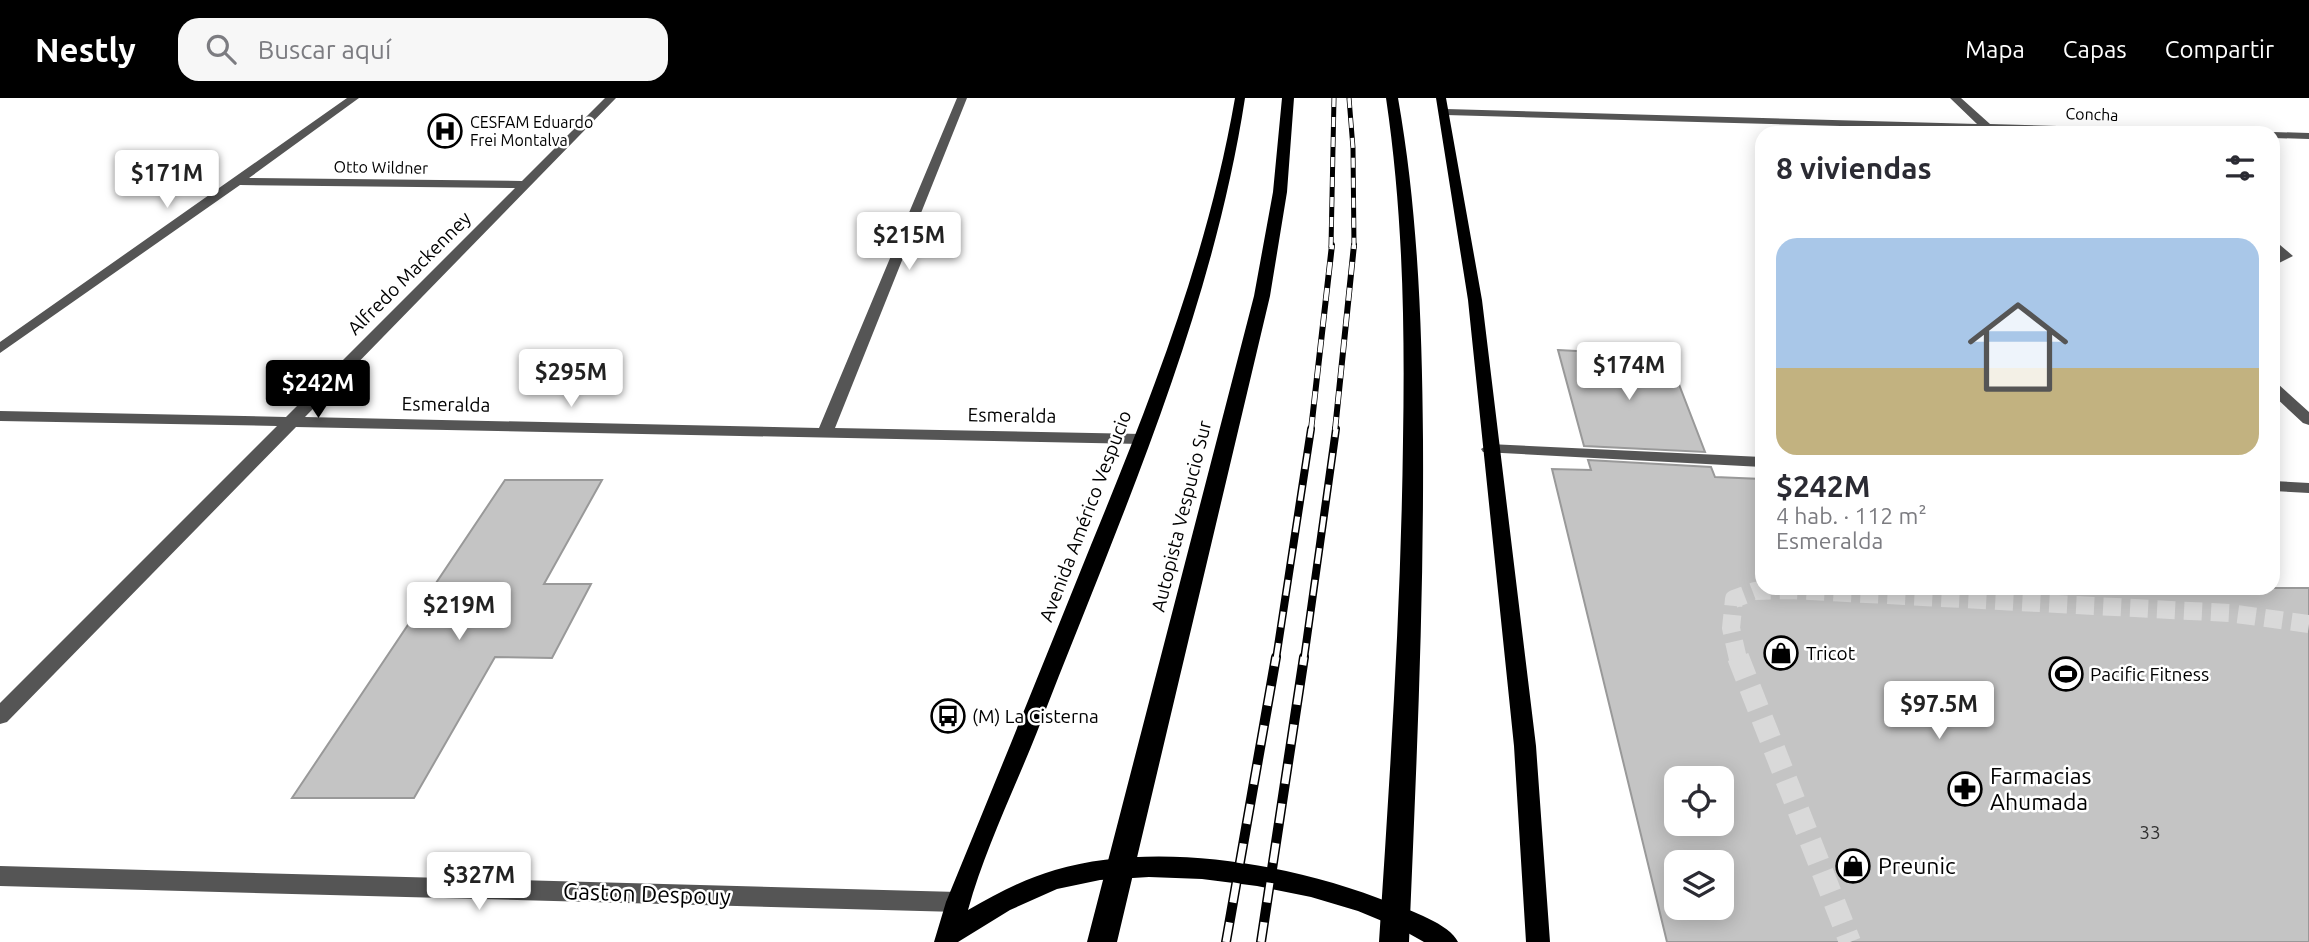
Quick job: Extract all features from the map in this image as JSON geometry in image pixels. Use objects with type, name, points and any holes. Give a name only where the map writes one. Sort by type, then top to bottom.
[{"type":"highway","name":"Autopista Vespucio Sur","points":[[1102,942],[1262,296],[1278,206],[1288,98]]},
{"type":"highway","points":[[1392,98],[1403,174],[1410,269],[1413,475],[1411,617],[1394,942]]},
{"type":"main road","name":"Avenida Américo Vespucio","points":[[947,938],[958,902],[1142,439],[1215,222],[1240,98]]},
{"type":"main road","points":[[1443,105],[1475,300],[1489,449],[1525,746],[1538,942]]},
{"type":"main road","points":[[947,938],[1032,888],[1059,879],[1126,867],[1194,869],[1351,897],[1389,910],[1446,942]]},
{"type":"street","points":[[0,349],[354,98]]},
{"type":"street","name":"Alfredo Mackenney","points":[[0,716],[611,98]]},
{"type":"street","points":[[825,432],[962,98]]},
{"type":"street","points":[[1955,98],[1986,126]]},
{"type":"street","name":"Concha","points":[[1443,105],[1902,126]]},
{"type":"street","points":[[2280,135],[2309,136]]},
{"type":"street","name":"Otto Wildner","points":[[237,181],[525,185]]},
{"type":"street","points":[[2280,393],[2309,420]]},
{"type":"street","name":"Esmeralda","points":[[0,416],[1142,439]]},
{"type":"street","points":[[1489,449],[1755,462]]},
{"type":"street","points":[[2280,486],[2309,488]]},
{"type":"street","name":"Gaston Despouy","points":[[0,876],[958,902]]},
{"type":"building","points":[[1558,350],[1668,356],[1705,452],[1584,446]]},
{"type":"building","points":[[1588,460],[1711,467],[1715,477],[1755,479],[1755,595],[2280,595],[2280,588],[2309,588],[2309,942],[1667,942],[1552,469],[1591,470]]},
{"type":"building","points":[[505,480],[602,480],[544,584],[591,584],[552,658],[495,657],[414,798],[292,798]]},
{"type":"tunnel","points":[[1738,659],[1731,628],[1734,599],[1755,591]]},
{"type":"tunnel","points":[[1885,595],[2229,613],[2309,624]]},
{"type":"tunnel","points":[[1738,657],[1850,942]]},
{"type":"railway","points":[[1331,247],[1334,98]]},
{"type":"railway","points":[[1349,98],[1353,148],[1354,245]]},
{"type":"railway","points":[[1311,430],[1332,245]]},
{"type":"railway","points":[[1335,430],[1354,245]]},
{"type":"railway","points":[[1276,659],[1311,429]]},
{"type":"railway","points":[[1304,659],[1336,429]]},
{"type":"railway","points":[[1226,942],[1276,657]]},
{"type":"railway","points":[[1261,942],[1304,657]]},
{"type":"place","name":"CESFAM Eduardo Frei Montalva","points":[[445,131]]},
{"type":"place","name":"Tricot","points":[[1781,653]]},
{"type":"place","name":"Pacific Fitness","points":[[2066,674]]},
{"type":"place","name":"(M) La Cisterna","points":[[948,716]]},
{"type":"place","name":"Farmacias Ahumada","points":[[1965,789]]},
{"type":"place","name":"Preunic","points":[[1853,866]]}]
